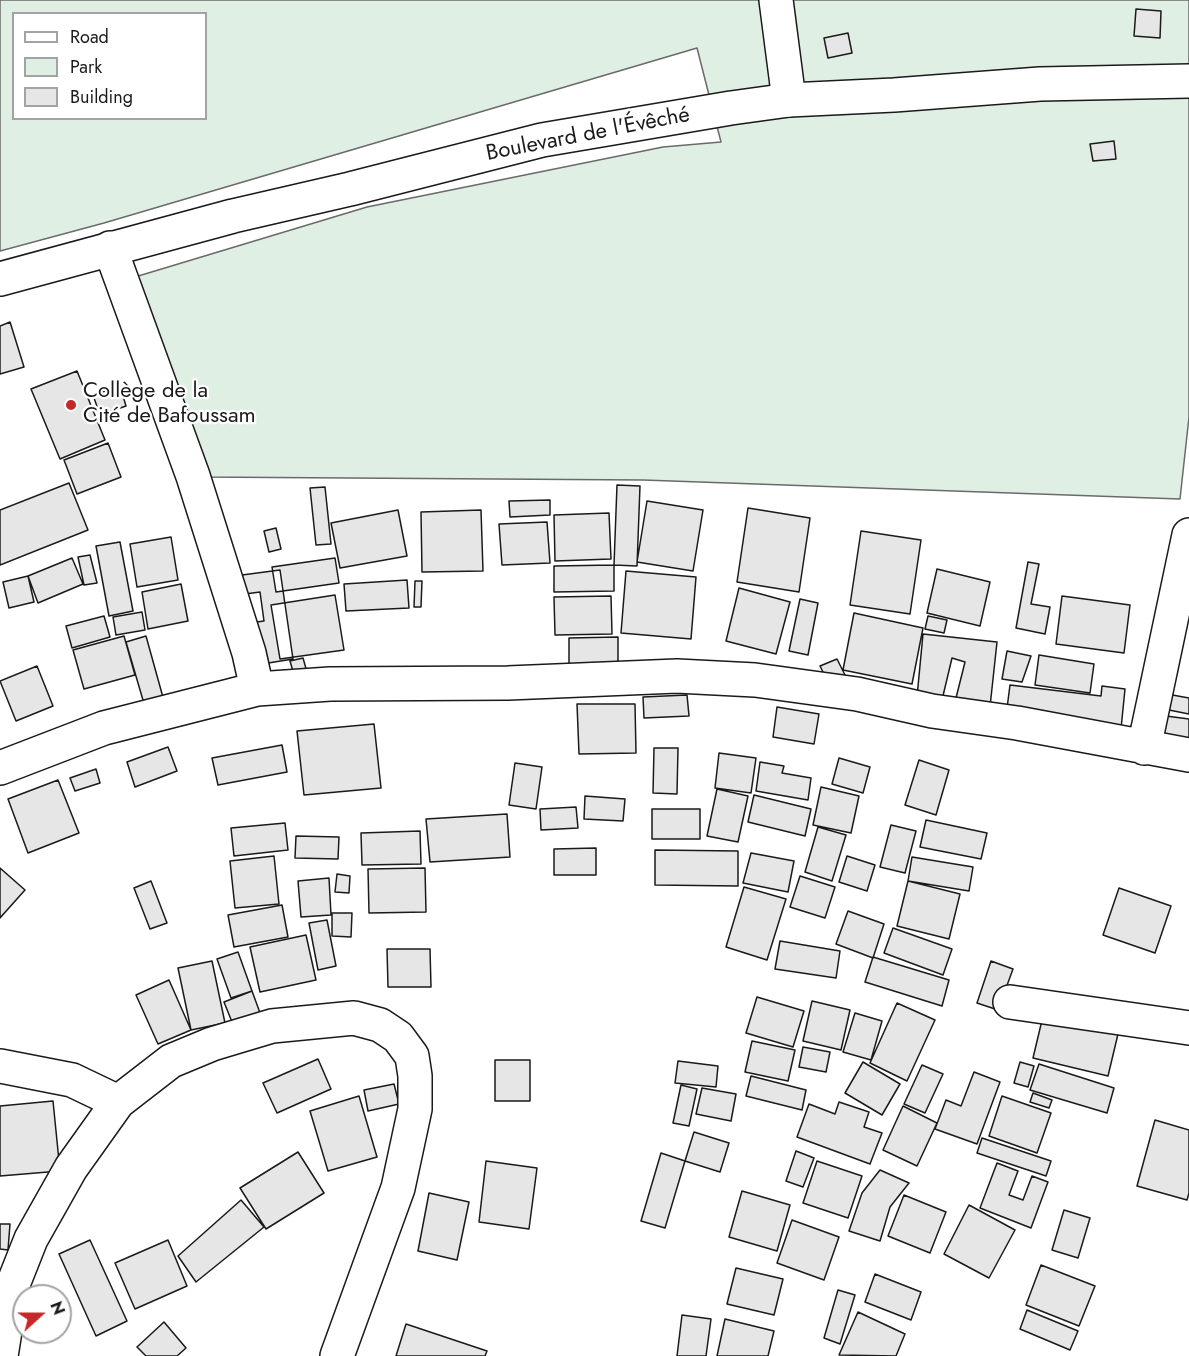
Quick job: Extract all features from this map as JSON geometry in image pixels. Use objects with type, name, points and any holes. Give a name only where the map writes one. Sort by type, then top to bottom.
[{"type":"street","points":[[776,0],[789,100]]},
{"type":"street","name":"Boulevard de l'Évêché","points":[[0,279],[110,248],[542,140],[731,108],[789,100],[1040,84],[1189,81]]},
{"type":"street","points":[[110,248],[193,476],[249,653],[257,689]]},
{"type":"street","points":[[1144,748],[1189,535]]},
{"type":"street","points":[[0,768],[104,728],[257,689],[330,684],[497,684],[705,676],[755,680],[857,694],[932,711],[1017,723],[1189,755]]},
{"type":"street","points":[[1010,1002],[1189,1028]]},
{"type":"street","points":[[1,1356],[12,1287],[31,1239],[71,1168],[118,1102],[171,1061],[212,1044],[272,1026],[354,1018],[380,1025],[398,1037],[412,1056],[416,1076],[415,1109],[398,1188],[338,1356]]},
{"type":"street","points":[[0,1066],[72,1080],[118,1102]]},
{"type":"green space","points":[[0,0],[1189,0],[1189,417],[1180,499],[643,480],[200,477],[135,277],[367,207],[663,147],[721,142],[697,48],[104,223],[0,251]]},
{"type":"building","points":[[1136,9],[1161,11],[1160,38],[1134,36]]},
{"type":"building","points":[[848,33],[852,53],[828,58],[824,38]]},
{"type":"building","points":[[1114,141],[1116,159],[1093,161],[1090,144]]},
{"type":"building","points":[[10,322],[24,367],[0,374],[0,326]]},
{"type":"building","points":[[77,371],[105,440],[60,459],[31,389]]},
{"type":"building","points":[[120,386],[126,406],[100,415],[93,395]]},
{"type":"building","points":[[108,443],[121,477],[77,494],[64,460]]},
{"type":"building","points":[[69,483],[88,530],[0,565],[0,510]]},
{"type":"building","points":[[617,485],[640,486],[637,566],[614,565]]},
{"type":"building","points":[[325,487],[331,544],[316,545],[310,488]]},
{"type":"building","points":[[550,500],[550,515],[510,517],[509,501]]},
{"type":"building","points":[[647,501],[703,510],[693,571],[637,562]]},
{"type":"building","points":[[748,508],[810,518],[799,592],[737,582]]},
{"type":"building","points":[[398,510],[407,556],[340,568],[331,523]]},
{"type":"building","points":[[481,510],[483,571],[422,572],[421,512]]},
{"type":"building","points":[[609,513],[611,559],[555,561],[554,515]]},
{"type":"building","points":[[547,522],[550,563],[502,565],[499,524]]},
{"type":"building","points":[[276,528],[281,549],[269,552],[264,531]]},
{"type":"building","points":[[861,531],[921,540],[910,614],[850,605]]},
{"type":"building","points":[[171,537],[178,580],[137,587],[130,544]]},
{"type":"building","points":[[120,542],[133,611],[109,616],[96,546]]},
{"type":"building","points":[[90,555],[97,583],[84,585],[78,557]]},
{"type":"building","points":[[72,558],[83,584],[38,603],[28,576]]},
{"type":"building","points":[[335,558],[339,583],[276,592],[272,567]]},
{"type":"building","points":[[1028,562],[1039,564],[1031,604],[1050,607],[1045,634],[1016,628]]},
{"type":"building","points":[[614,565],[614,591],[554,592],[554,566]]},
{"type":"building","points":[[937,569],[990,582],[980,626],[927,613]]},
{"type":"building","points":[[280,570],[293,659],[256,665],[249,623],[264,621],[260,592],[245,594],[242,575]]},
{"type":"building","points":[[626,571],[696,577],[691,639],[621,633]]},
{"type":"building","points":[[28,576],[34,602],[9,608],[3,582]]},
{"type":"building","points":[[407,580],[409,608],[346,611],[344,584]]},
{"type":"building","points":[[415,581],[422,581],[421,607],[414,607]]},
{"type":"building","points":[[181,584],[188,621],[148,629],[142,592]]},
{"type":"building","points":[[739,588],[790,602],[776,654],[726,641]]},
{"type":"building","points":[[335,595],[344,650],[280,659],[271,605]]},
{"type":"building","points":[[611,596],[612,634],[555,635],[554,597]]},
{"type":"building","points":[[1062,596],[1130,605],[1124,653],[1056,644]]},
{"type":"building","points":[[800,599],[818,603],[808,655],[789,651]]},
{"type":"building","points":[[142,612],[145,630],[116,635],[113,617]]},
{"type":"building","points":[[854,613],[923,628],[912,684],[843,670]]},
{"type":"building","points":[[104,616],[110,637],[72,648],[66,626]]},
{"type":"building","points":[[928,616],[947,620],[944,633],[925,629]]},
{"type":"building","points":[[923,634],[997,642],[989,716],[955,702],[965,662],[952,658],[942,700],[917,697]]},
{"type":"building","points":[[124,636],[135,675],[84,689],[73,650]]},
{"type":"building","points":[[146,636],[164,701],[145,707],[126,642]]},
{"type":"building","points":[[618,637],[618,666],[569,666],[569,638]]},
{"type":"building","points":[[1007,651],[1031,656],[1022,682],[1002,679]]},
{"type":"building","points":[[1039,655],[1094,664],[1090,693],[1035,685]]},
{"type":"building","points":[[303,658],[307,672],[294,675],[290,661]]},
{"type":"building","points":[[837,659],[846,677],[829,684],[820,666]]},
{"type":"building","points":[[37,666],[53,706],[16,721],[0,681]]},
{"type":"building","points":[[1010,685],[1101,696],[1102,686],[1125,689],[1121,729],[1006,716]]},
{"type":"building","points":[[1167,694],[1189,698],[1189,714],[1164,709]]},
{"type":"building","points":[[687,695],[689,716],[644,718],[643,697]]},
{"type":"building","points":[[577,704],[635,704],[636,753],[579,754]]},
{"type":"building","points":[[777,707],[819,714],[814,744],[773,737]]},
{"type":"building","points":[[1166,716],[1189,719],[1189,748],[1163,744]]},
{"type":"building","points":[[374,724],[381,788],[304,795],[297,731]]},
{"type":"building","points":[[282,745],[287,772],[218,785],[212,758]]},
{"type":"building","points":[[168,747],[177,771],[135,787],[127,762]]},
{"type":"building","points":[[654,748],[678,748],[677,794],[653,793]]},
{"type":"building","points":[[719,753],[756,758],[751,793],[715,788]]},
{"type":"building","points":[[839,758],[870,767],[863,793],[832,784]]},
{"type":"building","points":[[919,760],[949,770],[936,815],[905,805]]},
{"type":"building","points":[[760,762],[784,766],[782,773],[811,778],[808,800],[756,791]]},
{"type":"building","points":[[515,763],[542,767],[536,809],[509,805]]},
{"type":"building","points":[[96,769],[100,783],[75,791],[70,778]]},
{"type":"building","points":[[58,780],[79,833],[28,853],[8,799]]},
{"type":"building","points":[[821,787],[859,796],[851,833],[813,825]]},
{"type":"building","points":[[717,789],[748,796],[738,842],[707,836]]},
{"type":"building","points":[[754,795],[811,809],[805,836],[748,822]]},
{"type":"building","points":[[585,796],[625,799],[623,821],[584,819]]},
{"type":"building","points":[[576,807],[578,828],[541,830],[540,809]]},
{"type":"building","points":[[652,809],[700,809],[700,839],[652,839]]},
{"type":"building","points":[[507,814],[510,857],[430,862],[426,819]]},
{"type":"building","points":[[926,820],[987,833],[981,859],[920,847]]},
{"type":"building","points":[[285,823],[288,850],[234,856],[231,828]]},
{"type":"building","points":[[891,825],[916,831],[905,873],[880,867]]},
{"type":"building","points":[[818,827],[846,835],[832,881],[805,872]]},
{"type":"building","points":[[420,831],[421,864],[362,865],[361,833]]},
{"type":"building","points":[[296,836],[339,837],[338,859],[295,858]]},
{"type":"building","points":[[596,848],[596,875],[554,875],[554,849]]},
{"type":"building","points":[[655,850],[738,851],[738,886],[655,885]]},
{"type":"building","points":[[751,853],[794,861],[788,892],[743,883]]},
{"type":"building","points":[[274,856],[279,904],[235,908],[230,861]]},
{"type":"building","points":[[847,856],[875,865],[867,891],[839,882]]},
{"type":"building","points":[[912,857],[973,867],[969,891],[908,881]]},
{"type":"building","points":[[0,868],[25,890],[0,918]]},
{"type":"building","points":[[425,868],[426,912],[369,913],[368,869]]},
{"type":"building","points":[[337,874],[350,876],[349,893],[335,892]]},
{"type":"building","points":[[800,876],[835,887],[825,918],[790,907]]},
{"type":"building","points":[[329,878],[331,915],[301,917],[298,881]]},
{"type":"building","points":[[151,881],[167,923],[150,929],[134,888]]},
{"type":"building","points":[[908,881],[960,894],[949,939],[897,926]]},
{"type":"building","points":[[744,887],[786,899],[767,960],[726,947]]},
{"type":"building","points":[[1119,888],[1171,906],[1155,953],[1103,935]]},
{"type":"building","points":[[282,905],[288,937],[234,947],[228,915]]},
{"type":"building","points":[[848,911],[884,924],[873,958],[836,944]]},
{"type":"building","points":[[332,913],[352,913],[351,937],[332,936]]},
{"type":"building","points":[[327,920],[336,966],[318,970],[309,923]]},
{"type":"building","points":[[893,928],[952,949],[943,975],[884,953]]},
{"type":"building","points":[[306,935],[316,980],[260,992],[250,947]]},
{"type":"building","points":[[780,941],[840,951],[836,978],[775,969]]},
{"type":"building","points":[[387,949],[430,949],[431,987],[388,987]]},
{"type":"building","points":[[238,952],[252,991],[231,998],[217,959]]},
{"type":"building","points":[[873,957],[949,980],[942,1006],[865,982]]},
{"type":"building","points":[[212,961],[225,1023],[191,1030],[178,968]]},
{"type":"building","points":[[991,961],[1013,969],[998,1010],[977,1003]]},
{"type":"building","points":[[169,980],[191,1030],[158,1044],[136,995]]},
{"type":"building","points":[[252,991],[263,1021],[236,1032],[224,1002]]},
{"type":"building","points":[[757,997],[804,1011],[793,1047],[746,1033]]},
{"type":"building","points":[[812,1001],[850,1010],[841,1050],[803,1041]]},
{"type":"building","points":[[897,1003],[935,1020],[907,1081],[870,1063]]},
{"type":"building","points":[[855,1013],[882,1021],[871,1060],[843,1052]]},
{"type":"building","points":[[1043,1016],[1118,1034],[1108,1076],[1033,1058]]},
{"type":"building","points":[[752,1041],[795,1050],[788,1081],[745,1072]]},
{"type":"building","points":[[803,1047],[830,1052],[826,1072],[799,1067]]},
{"type":"building","points":[[318,1059],[331,1089],[277,1113],[263,1083]]},
{"type":"building","points":[[495,1060],[530,1060],[530,1101],[495,1101]]},
{"type":"building","points":[[678,1061],[718,1066],[716,1087],[675,1083]]},
{"type":"building","points":[[863,1062],[900,1084],[882,1115],[845,1093]]},
{"type":"building","points":[[1020,1062],[1034,1066],[1028,1087],[1014,1083]]},
{"type":"building","points":[[1039,1064],[1114,1088],[1107,1113],[1030,1090]]},
{"type":"building","points":[[922,1065],[943,1074],[925,1113],[904,1104]]},
{"type":"building","points":[[974,1072],[1000,1082],[977,1144],[935,1129],[946,1100],[961,1106]]},
{"type":"building","points":[[751,1076],[806,1090],[802,1110],[746,1096]]},
{"type":"building","points":[[394,1084],[399,1104],[368,1111],[364,1090]]},
{"type":"building","points":[[681,1085],[697,1089],[689,1126],[673,1123]]},
{"type":"building","points":[[702,1088],[736,1094],[731,1121],[696,1114]]},
{"type":"building","points":[[1033,1093],[1052,1100],[1049,1108],[1030,1102]]},
{"type":"building","points":[[359,1096],[377,1157],[328,1171],[310,1111]]},
{"type":"building","points":[[1002,1096],[1051,1113],[1037,1153],[989,1136]]},
{"type":"building","points":[[53,1101],[60,1171],[0,1176],[0,1106]]},
{"type":"building","points":[[839,1102],[869,1112],[864,1127],[882,1133],[870,1164],[797,1137],[809,1104],[835,1114]]},
{"type":"building","points":[[903,1106],[937,1123],[917,1166],[883,1150]]},
{"type":"building","points":[[1155,1120],[1189,1130],[1187,1200],[1137,1186]]},
{"type":"building","points":[[694,1132],[729,1143],[720,1172],[685,1161]]},
{"type":"building","points":[[982,1138],[1051,1161],[1046,1176],[977,1153]]},
{"type":"building","points":[[796,1151],[814,1158],[803,1187],[786,1181]]},
{"type":"building","points":[[298,1152],[324,1193],[266,1229],[240,1188]]},
{"type":"building","points":[[661,1153],[685,1161],[665,1228],[641,1221]]},
{"type":"building","points":[[486,1161],[537,1168],[529,1229],[479,1222]]},
{"type":"building","points":[[817,1161],[862,1176],[848,1218],[803,1203]]},
{"type":"building","points":[[997,1163],[1018,1171],[1009,1195],[1023,1200],[1032,1176],[1048,1182],[1031,1228],[980,1208]]},
{"type":"building","points":[[880,1170],[909,1183],[890,1207],[880,1241],[849,1231],[862,1193]]},
{"type":"building","points":[[742,1191],[790,1205],[777,1251],[729,1237]]},
{"type":"building","points":[[429,1193],[469,1202],[457,1260],[418,1251]]},
{"type":"building","points":[[904,1195],[946,1212],[930,1253],[888,1236]]},
{"type":"building","points":[[241,1200],[264,1227],[196,1282],[178,1256]]},
{"type":"building","points":[[969,1205],[1015,1230],[989,1278],[944,1254]]},
{"type":"building","points":[[1064,1210],[1090,1218],[1078,1258],[1052,1250]]},
{"type":"building","points":[[792,1220],[839,1237],[824,1280],[777,1263]]},
{"type":"building","points":[[0,1224],[10,1224],[8,1250],[0,1249]]},
{"type":"building","points":[[90,1240],[127,1321],[96,1336],[59,1254]]},
{"type":"building","points":[[168,1240],[187,1286],[135,1309],[115,1263]]},
{"type":"building","points":[[1041,1265],[1095,1286],[1079,1326],[1026,1305]]},
{"type":"building","points":[[736,1268],[783,1279],[774,1315],[727,1304]]},
{"type":"building","points":[[875,1274],[921,1292],[911,1320],[865,1302]]},
{"type":"building","points":[[838,1290],[855,1295],[840,1344],[824,1338]]},
{"type":"building","points":[[1027,1310],[1078,1331],[1070,1350],[1020,1329]]},
{"type":"building","points":[[858,1312],[905,1334],[896,1356],[839,1355]]},
{"type":"building","points":[[682,1315],[711,1319],[706,1356],[677,1356]]},
{"type":"building","points":[[725,1319],[774,1331],[768,1356],[717,1356]]},
{"type":"building","points":[[164,1322],[186,1348],[177,1356],[146,1356],[137,1347]]},
{"type":"building","points":[[406,1324],[487,1351],[485,1356],[396,1356]]},
{"type":"place","name":"Collège de la Cité de Bafoussam","points":[[71,405]]}]
